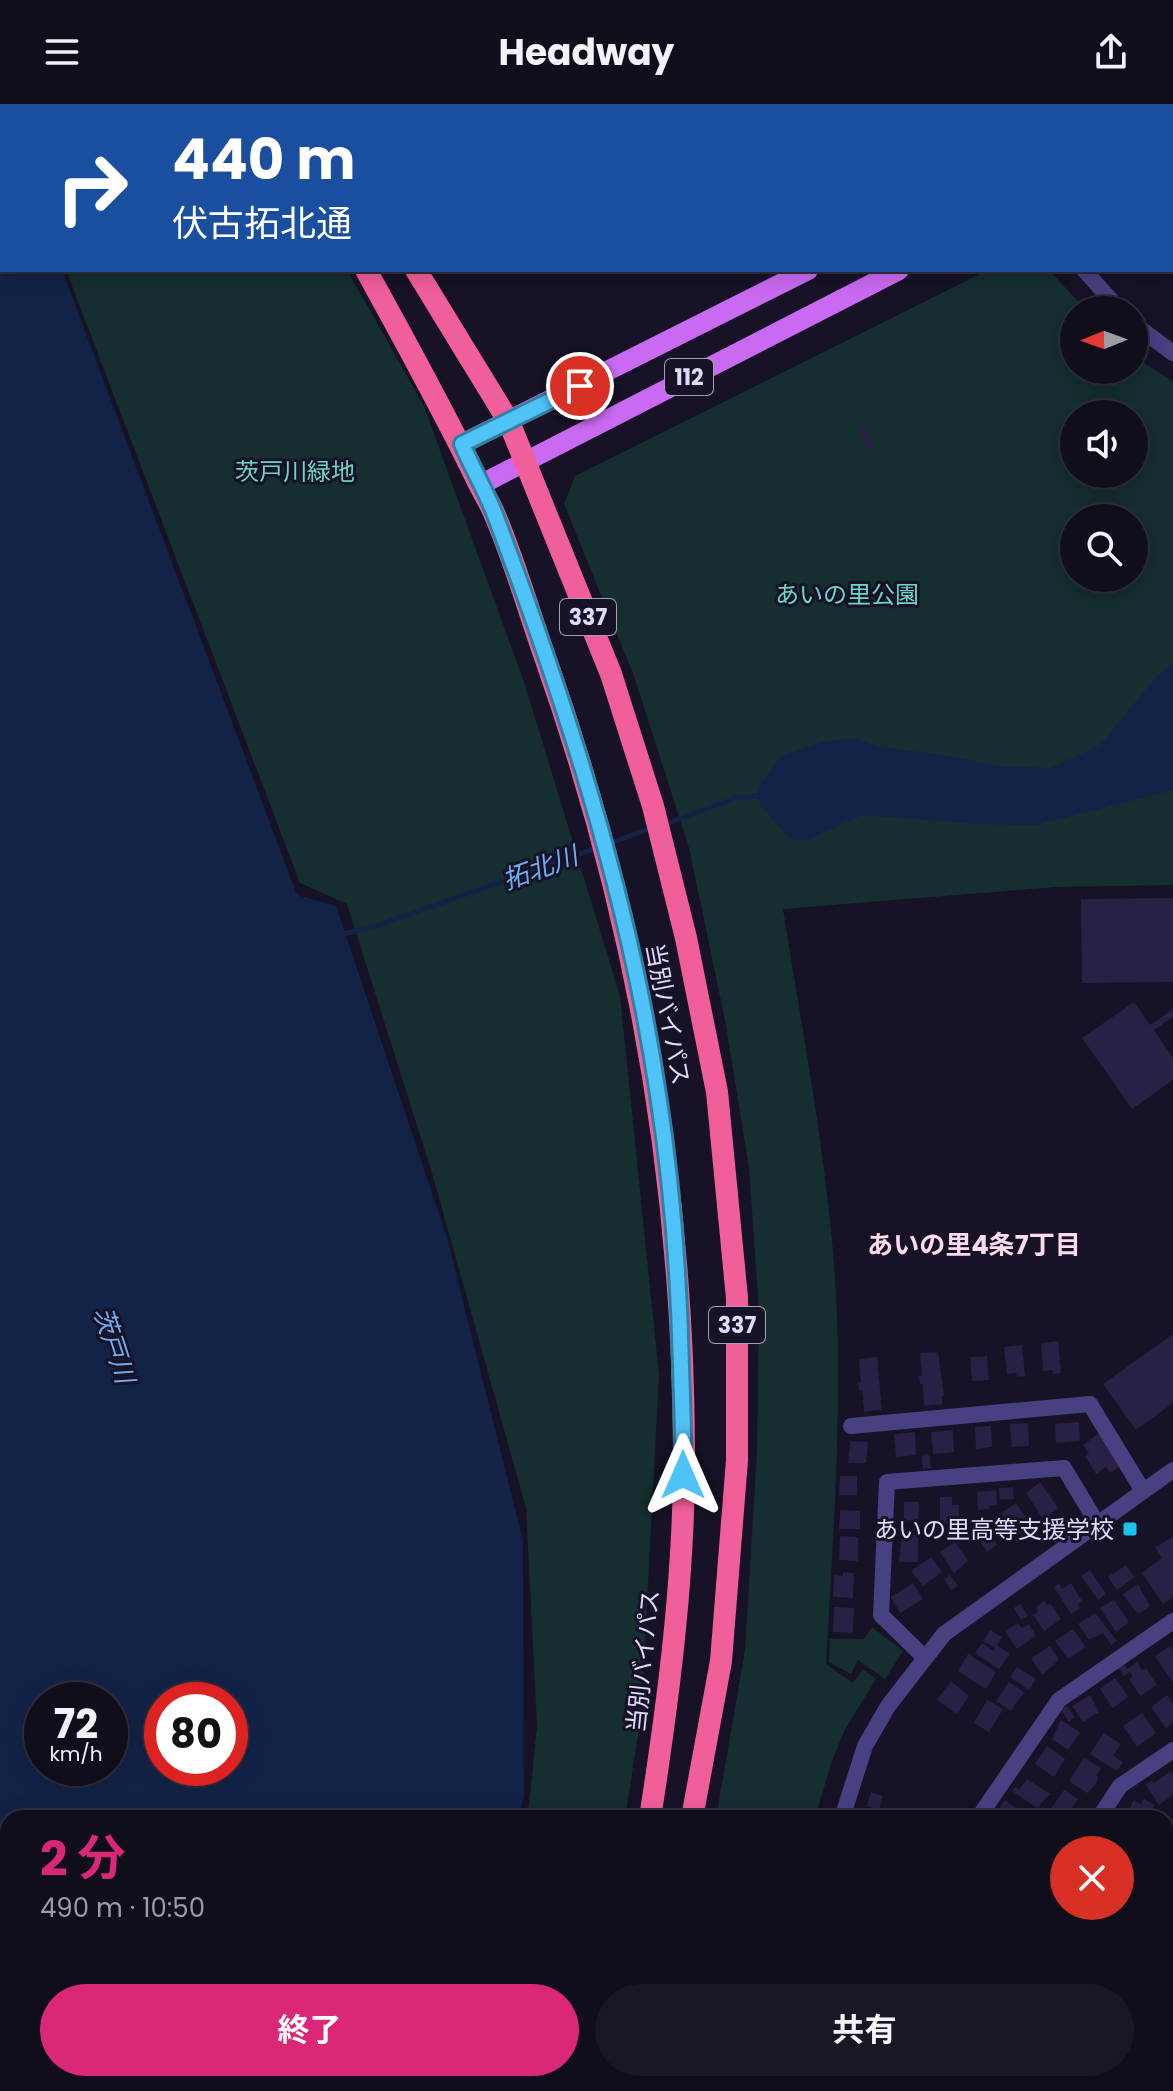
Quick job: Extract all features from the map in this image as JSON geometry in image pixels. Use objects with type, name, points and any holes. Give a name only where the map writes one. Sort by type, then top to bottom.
[{"type":"highway","name":"当別バイパス","points":[[367,272],[462,444],[494,512],[562,705],[604,845],[630,951],[658,1094],[679,1288],[684,1449],[673,1650],[651,1810]]},
{"type":"highway","name":"当別バイパス","points":[[417,272],[509,422],[611,674],[658,826],[686,938],[717,1092],[737,1298],[737,1460],[721,1661],[693,1810]]},
{"type":"main road","name":"112","points":[[462,444],[804,272]]},
{"type":"main road","name":"112","points":[[480,485],[895,272]]},
{"type":"street","points":[[1086,272],[1107,296]]},
{"type":"street","points":[[1148,334],[1173,353]]},
{"type":"street","points":[[851,1426],[1090,1404],[1143,1491]]},
{"type":"street","points":[[924,1657],[881,1615],[887,1482],[1064,1468],[1097,1523]]},
{"type":"street","points":[[845,1810],[865,1746],[888,1706],[924,1657],[955,1626],[1173,1470]]},
{"type":"street","points":[[983,1810],[1059,1700],[1173,1621]]},
{"type":"street","points":[[1104,1810],[1120,1786],[1173,1750]]},
{"type":"green space","name":"茨戸川緑地","points":[[67,272],[348,272],[424,406],[525,685],[620,996],[659,1375],[641,1716],[626,1810],[527,1810],[537,1726],[526,1508],[432,1173],[347,904],[300,883]]},
{"type":"green space","name":"あいの里公園","points":[[984,272],[1051,272],[1073,296],[1060,296],[1060,384],[1148,384],[1148,365],[1173,382],[1173,885],[1056,887],[783,909],[819,1131],[836,1299],[835,1510],[826,1664],[853,1683],[863,1669],[876,1679],[844,1731],[817,1810],[717,1810],[745,1650],[757,1450],[759,1310],[749,1168],[726,1025],[689,848],[634,676],[564,504],[575,476]]},
{"type":"green space","points":[[872,1627],[903,1651],[885,1679],[858,1660],[851,1674],[829,1662],[830,1639],[864,1639]]},
{"type":"water","name":"茨戸川","points":[[0,272],[63,272],[297,895],[336,906],[447,1238],[523,1540],[524,1799],[519,1810],[0,1810]]},
{"type":"water","points":[[1173,663],[1173,790],[1036,825],[862,815],[808,840],[790,839],[760,805],[757,789],[782,755],[821,742],[854,738],[879,747],[999,766],[1051,768],[1100,745],[1156,677]]},
{"type":"building","points":[[864,426],[873,446],[868,449],[859,429]]},
{"type":"building","points":[[1173,898],[1173,982],[1082,983],[1081,899]]},
{"type":"building","points":[[1134,1002],[1150,1025],[1173,1009],[1173,1017],[1154,1030],[1173,1058],[1173,1080],[1132,1109],[1082,1038]]},
{"type":"building","points":[[1173,1334],[1173,1403],[1136,1430],[1103,1384]]},
{"type":"building","points":[[1058,1341],[1061,1373],[1043,1371],[1041,1343]]},
{"type":"building","points":[[1022,1345],[1025,1376],[1007,1374],[1004,1347]]},
{"type":"building","points":[[938,1352],[944,1396],[942,1404],[924,1406],[923,1384],[920,1384],[919,1376],[922,1376],[920,1353]]},
{"type":"building","points":[[987,1356],[989,1380],[972,1381],[970,1357]]},
{"type":"building","points":[[877,1357],[882,1410],[864,1412],[858,1382],[861,1382],[859,1359]]},
{"type":"building","points":[[1079,1422],[1080,1441],[1056,1443],[1055,1424]]},
{"type":"building","points":[[1028,1423],[1029,1446],[1012,1447],[1010,1424]]},
{"type":"building","points":[[991,1426],[992,1447],[976,1449],[975,1427]]},
{"type":"building","points":[[953,1430],[954,1452],[933,1454],[931,1432]]},
{"type":"building","points":[[915,1432],[916,1455],[896,1457],[894,1434]]},
{"type":"building","points":[[1099,1433],[1121,1466],[1110,1473],[1106,1467],[1096,1474],[1085,1456],[1089,1453],[1083,1445]]},
{"type":"building","points":[[850,1441],[868,1442],[866,1463],[848,1463]]},
{"type":"building","points":[[930,1455],[931,1468],[923,1469],[922,1456]]},
{"type":"building","points":[[840,1476],[857,1476],[857,1495],[839,1495]]},
{"type":"building","points":[[1040,1482],[1058,1508],[1043,1519],[1026,1493]]},
{"type":"building","points":[[1013,1487],[1014,1499],[1000,1500],[999,1488]]},
{"type":"building","points":[[996,1490],[997,1505],[978,1510],[977,1492]]},
{"type":"building","points":[[940,1497],[952,1497],[952,1505],[959,1505],[959,1523],[940,1524]]},
{"type":"building","points":[[904,1502],[919,1502],[918,1521],[904,1520]]},
{"type":"building","points":[[1016,1503],[1031,1525],[1020,1534],[1001,1513]]},
{"type":"building","points":[[840,1510],[860,1511],[860,1529],[839,1529]]},
{"type":"building","points":[[984,1524],[997,1545],[987,1552],[974,1532]]},
{"type":"building","points":[[902,1534],[918,1535],[918,1562],[899,1562]]},
{"type":"building","points":[[840,1536],[858,1537],[858,1561],[839,1560]]},
{"type":"building","points":[[1173,1537],[1173,1597],[1163,1604],[1142,1573],[1162,1558],[1155,1547]]},
{"type":"building","points":[[955,1542],[968,1561],[954,1573],[940,1552]]},
{"type":"building","points":[[931,1557],[942,1572],[923,1586],[911,1571]]},
{"type":"building","points":[[1126,1565],[1135,1577],[1117,1590],[1108,1577]]},
{"type":"building","points":[[1090,1570],[1106,1594],[1098,1600],[1081,1576]]},
{"type":"building","points":[[843,1572],[854,1573],[853,1598],[833,1597],[834,1575],[843,1576]]},
{"type":"building","points":[[950,1575],[958,1586],[951,1590],[944,1579]]},
{"type":"building","points":[[913,1583],[923,1599],[900,1613],[891,1597]]},
{"type":"building","points":[[1059,1583],[1062,1589],[1071,1583],[1082,1601],[1078,1604],[1080,1608],[1071,1614],[1054,1587]]},
{"type":"building","points":[[1138,1584],[1150,1606],[1138,1614],[1122,1594]]},
{"type":"building","points":[[1114,1600],[1129,1622],[1116,1632],[1100,1608]]},
{"type":"building","points":[[1044,1601],[1047,1605],[1050,1603],[1061,1619],[1044,1631],[1033,1615],[1038,1611],[1036,1607]]},
{"type":"building","points":[[1020,1604],[1028,1616],[1021,1620],[1014,1608]]},
{"type":"building","points":[[834,1607],[854,1608],[853,1633],[833,1632]]},
{"type":"building","points":[[1095,1613],[1117,1641],[1111,1645],[1103,1633],[1089,1640],[1078,1624]]},
{"type":"building","points":[[1018,1623],[1022,1628],[1029,1624],[1036,1636],[1017,1649],[1005,1631]]},
{"type":"building","points":[[1073,1629],[1086,1647],[1068,1659],[1055,1641]]},
{"type":"building","points":[[990,1630],[1002,1637],[997,1645],[1010,1654],[999,1669],[975,1653],[982,1643],[994,1651],[995,1648],[983,1641]]},
{"type":"building","points":[[1050,1646],[1059,1660],[1042,1675],[1031,1658]]},
{"type":"building","points":[[1170,1646],[1173,1650],[1173,1683],[1155,1656]]},
{"type":"building","points":[[968,1654],[996,1672],[986,1689],[958,1671]]},
{"type":"building","points":[[1137,1662],[1142,1670],[1146,1668],[1157,1685],[1140,1696],[1129,1679],[1133,1677],[1130,1672],[1124,1676],[1118,1667],[1123,1663],[1127,1669]]},
{"type":"building","points":[[1017,1667],[1036,1679],[1029,1690],[1010,1677]]},
{"type":"building","points":[[1115,1678],[1128,1697],[1113,1708],[1100,1689]]},
{"type":"building","points":[[951,1681],[969,1696],[957,1714],[937,1700]]},
{"type":"building","points":[[1009,1682],[1024,1692],[1011,1711],[996,1701]]},
{"type":"building","points":[[1090,1695],[1099,1712],[1083,1722],[1072,1706]]},
{"type":"building","points":[[1167,1695],[1173,1704],[1173,1723],[1166,1728],[1151,1707]]},
{"type":"building","points":[[987,1700],[1003,1709],[989,1732],[974,1723]]},
{"type":"building","points":[[1067,1706],[1075,1717],[1069,1722],[1061,1710]]},
{"type":"building","points":[[1142,1713],[1156,1733],[1137,1747],[1123,1726]]},
{"type":"building","points":[[1061,1720],[1080,1732],[1068,1750],[1052,1739]]},
{"type":"building","points":[[1104,1733],[1121,1744],[1113,1756],[1123,1762],[1117,1771],[1090,1754]]},
{"type":"building","points":[[1047,1746],[1065,1759],[1054,1777],[1035,1764]]},
{"type":"building","points":[[1084,1758],[1101,1768],[1096,1784],[1087,1793],[1069,1781]]},
{"type":"building","points":[[1171,1771],[1173,1795],[1159,1805],[1146,1785]]},
{"type":"building","points":[[1027,1779],[1050,1794],[1037,1808],[1012,1791],[1015,1787],[1019,1790]]},
{"type":"building","points":[[1064,1790],[1078,1799],[1070,1810],[1050,1810]]},
{"type":"building","points":[[871,1792],[883,1796],[879,1810],[867,1806]]},
{"type":"building","points":[[1144,1799],[1155,1805],[1152,1810],[1128,1810],[1134,1800],[1141,1804]]},
{"type":"building","points":[[1005,1800],[1019,1810],[998,1810]]},
{"type":"waterway","name":"拓北川","points":[[665,824],[739,797],[762,796]]},
{"type":"waterway","name":"拓北川","points":[[608,844],[651,828]]},
{"type":"waterway","name":"拓北川","points":[[340,935],[376,926],[599,847]]},
{"type":"place","name":"あいの里高等支援学校","points":[[1130,1529]]},
{"type":"district","name":"あいの里4条7丁目","points":[[974,1245]]},
{"type":"route","points":[[580,386],[462,444],[494,512],[562,705],[600,828],[630,951],[658,1094],[670,1191],[679,1288],[683,1475]]}]
